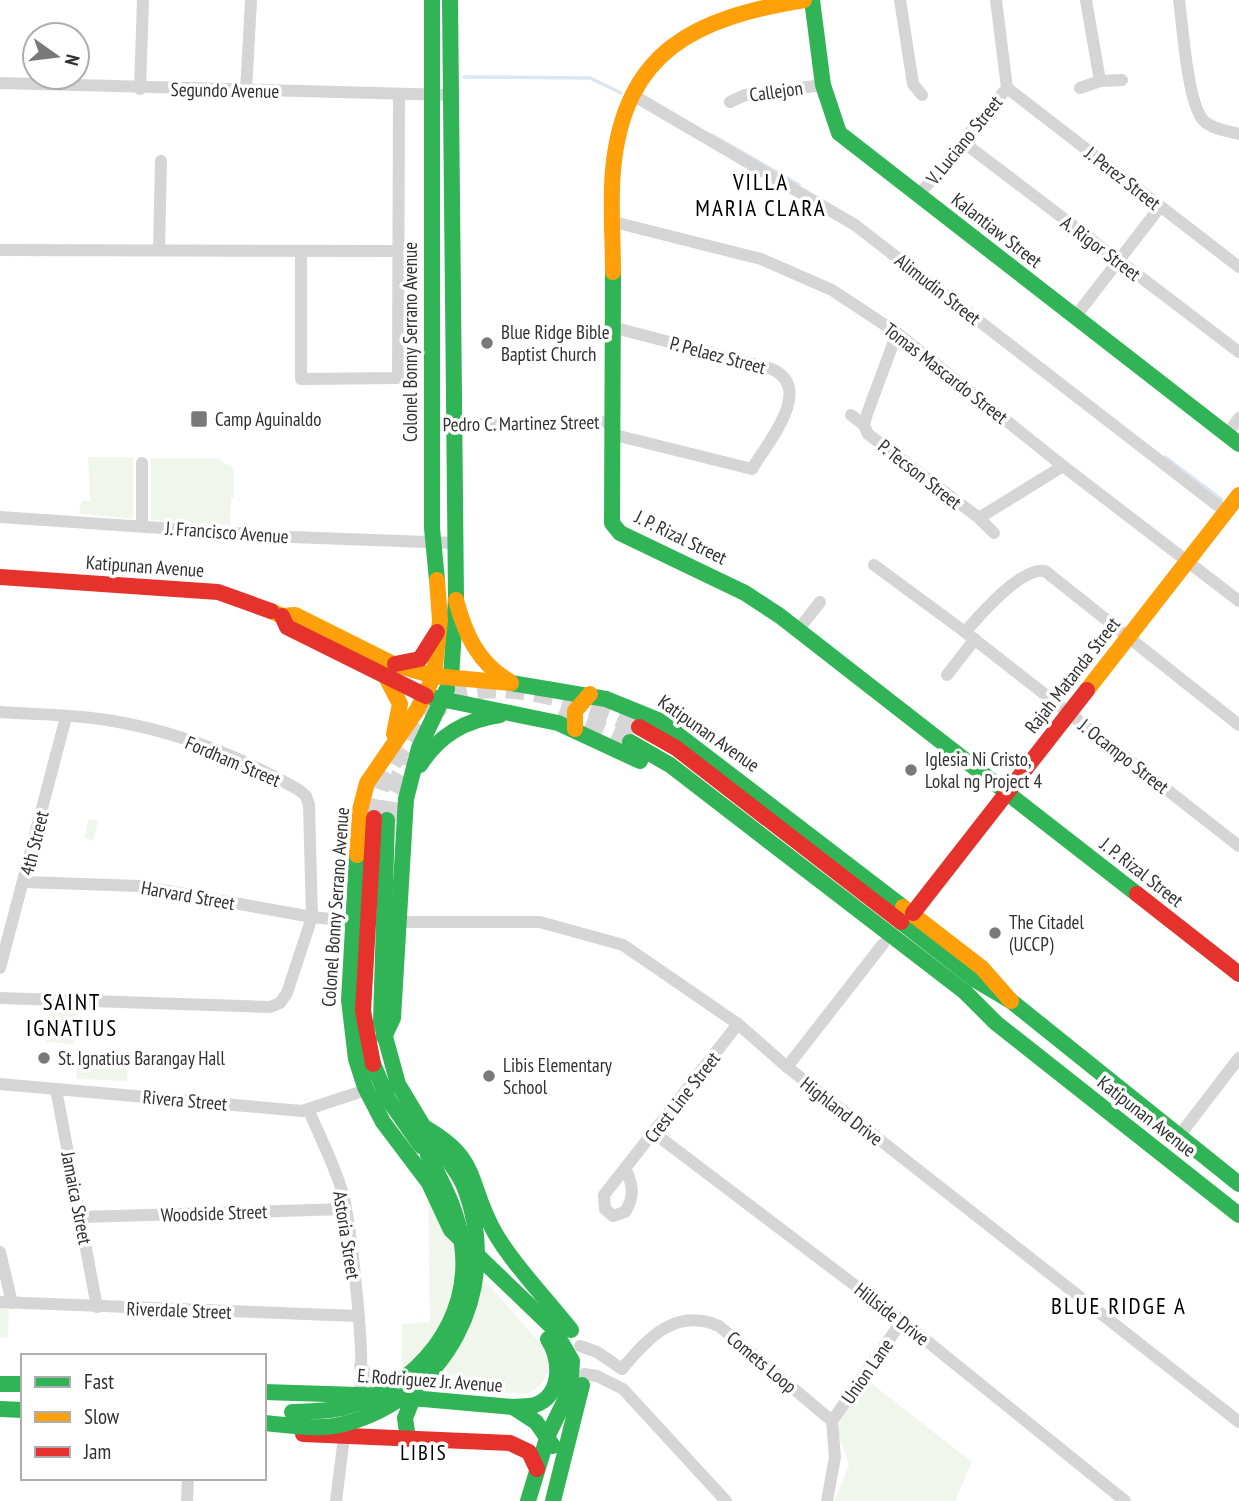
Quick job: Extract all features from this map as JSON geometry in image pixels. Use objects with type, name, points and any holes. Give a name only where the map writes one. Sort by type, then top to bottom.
[{"type":"main road","name":"Colonel Bonny Serrano Avenue","points":[[384,1037],[393,1018],[406,799],[419,748],[443,700],[433,542],[431,425],[432,0]]},
{"type":"main road","name":"Colonel Bonny Serrano Avenue","points":[[450,0],[456,600],[443,677],[426,696],[367,783],[359,835],[349,1014],[353,1049],[366,1090],[383,1122],[428,1182],[450,1228],[489,1270],[550,1324],[570,1352],[573,1370],[571,1387],[548,1435],[528,1501]]},
{"type":"main road","name":"J. P. Rizal Street","points":[[804,0],[757,8],[721,18],[688,33],[664,52],[631,93],[619,131],[613,169],[612,523],[620,533],[745,593],[799,629],[1239,974]]},
{"type":"main road","name":"Kalantiaw Street","points":[[811,0],[824,85],[839,133],[1233,439]]},
{"type":"main road","name":"Rajah Matanda Street","points":[[913,913],[1188,561],[1231,512],[1239,495]]},
{"type":"main road","name":"Katipunan Avenue","points":[[0,577],[218,592],[239,597],[282,617],[287,626],[389,671],[426,696],[521,713],[568,727],[656,771],[957,1002],[996,1023]]},
{"type":"main road","points":[[456,600],[465,631],[477,653],[495,673],[513,682]]},
{"type":"main road","points":[[388,749],[401,708],[389,671],[424,657],[440,626]]},
{"type":"main road","name":"Katipunan Avenue","points":[[389,671],[569,689],[636,709],[678,732],[913,913],[982,968],[1011,1001]]},
{"type":"main road","points":[[568,727],[571,705],[569,689]]},
{"type":"main road","points":[[568,727],[575,711],[590,694]]},
{"type":"main road","points":[[406,799],[426,754],[447,733],[483,717],[521,713]]},
{"type":"main road","name":"Katipunan Avenue","points":[[639,727],[676,748],[975,979],[1011,1001],[1239,1184]]},
{"type":"main road","name":"Katipunan Avenue","points":[[630,742],[681,773],[965,992],[996,1023],[1239,1215]]},
{"type":"main road","name":"Colonel Bonny Serrano Avenue","points":[[425,1137],[398,1084],[384,1037],[380,1003],[380,819],[363,1011],[366,1043],[383,1093],[425,1137],[449,1142],[468,1165],[495,1233],[580,1346],[584,1374],[553,1501]]},
{"type":"main road","points":[[266,1411],[326,1412],[363,1403],[412,1375],[440,1342],[461,1293],[463,1238],[449,1189],[425,1137]]},
{"type":"main road","points":[[266,1423],[331,1426],[371,1415],[416,1389],[443,1363],[458,1340],[477,1284],[478,1240],[460,1179],[425,1137]]},
{"type":"main road","points":[[489,1270],[553,1345],[558,1358],[556,1381],[545,1399],[535,1405],[513,1406]]},
{"type":"main road","points":[[0,1384],[21,1384]]},
{"type":"main road","name":"E. Rodriguez Jr. Avenue","points":[[266,1392],[384,1396],[513,1406],[548,1435],[561,1467]]},
{"type":"main road","points":[[0,1397],[21,1398]]},
{"type":"main road","points":[[408,1439],[405,1418],[413,1398]]},
{"type":"main road","points":[[0,1409],[21,1410]]},
{"type":"main road","points":[[0,1423],[21,1423]]},
{"type":"main road","points":[[266,1432],[510,1443],[529,1452],[537,1469]]},
{"type":"street","points":[[140,89],[143,0]]},
{"type":"street","points":[[246,91],[251,0]]},
{"type":"street","points":[[900,0],[913,84],[922,95]]},
{"type":"street","name":"V. Luciano Street","points":[[918,196],[1007,88],[996,0]]},
{"type":"street","points":[[1086,0],[1100,80]]},
{"type":"street","points":[[1179,0],[1187,66],[1198,111],[1210,125],[1239,134]]},
{"type":"street","points":[[1080,88],[1100,80],[1122,80]]},
{"type":"street","name":"Segundo Avenue","points":[[0,83],[140,89],[449,95]]},
{"type":"street","name":"Callejon","points":[[730,102],[745,95],[824,85]]},
{"type":"street","name":"J. Perez Street","points":[[1007,88],[1239,267]]},
{"type":"street","name":"Alimudin Street","points":[[631,93],[855,225],[1231,512]]},
{"type":"street","points":[[301,251],[301,379],[398,378],[399,94]]},
{"type":"street","name":"A. Rigor Street","points":[[963,142],[1239,352]]},
{"type":"street","points":[[159,250],[161,161]]},
{"type":"street","points":[[1075,317],[1160,207]]},
{"type":"street","name":"Tomas Mascardo Street","points":[[614,222],[761,259],[807,276],[897,333],[1063,467],[1239,601]]},
{"type":"street","points":[[0,250],[398,251]]},
{"type":"street","name":"P. Pelaez Street","points":[[611,428],[751,469],[788,408],[791,396],[790,383],[784,374],[772,369],[612,327]]},
{"type":"street","name":"P. Tecson Street","points":[[897,333],[864,425],[868,434],[979,518],[1063,467]]},
{"type":"street","points":[[851,415],[864,425]]},
{"type":"street","points":[[1233,439],[1239,418]]},
{"type":"street","name":"Pedro C. Martinez Street","points":[[431,425],[611,428]]},
{"type":"street","points":[[142,463],[142,526]]},
{"type":"street","name":"J. Francisco Avenue","points":[[0,517],[291,537],[455,543]]},
{"type":"street","points":[[979,518],[994,533]]},
{"type":"street","name":"J. Ocampo Street","points":[[874,565],[970,635],[1239,846]]},
{"type":"street","points":[[947,675],[994,601],[1037,570],[1045,571],[1239,725]]},
{"type":"street","points":[[799,629],[820,601]]},
{"type":"street","name":"Fordham Street","points":[[0,712],[111,720],[194,743],[266,772],[299,790],[306,796],[309,805],[312,917],[287,993],[280,1003],[270,1007],[0,998]]},
{"type":"street","name":"4th Street","points":[[0,968],[66,717]]},
{"type":"street","name":"Harvard Street","points":[[24,882],[140,886],[312,917],[350,921]]},
{"type":"street","name":"Highland Drive","points":[[397,922],[540,922],[623,945],[738,1024],[787,1067],[1239,1422]]},
{"type":"street","points":[[787,1067],[883,944]]},
{"type":"street","name":"Crest Line Street","points":[[626,1170],[738,1024]]},
{"type":"street","points":[[1179,1136],[1239,1058]]},
{"type":"street","name":"Rivera Street","points":[[0,1084],[309,1111],[366,1090]]},
{"type":"street","name":"Jamaica Street","points":[[56,1089],[97,1307]]},
{"type":"street","name":"Astoria Street","points":[[309,1111],[342,1192],[346,1209],[358,1315],[359,1395]]},
{"type":"street","name":"Hillside Drive","points":[[654,1133],[902,1321],[1125,1501]]},
{"type":"street","name":"Woodside Street","points":[[82,1217],[346,1209]]},
{"type":"street","points":[[0,1252],[6,1302]]},
{"type":"street","name":"Riverdale Street","points":[[6,1302],[358,1315]]},
{"type":"street","name":"Comets Loop","points":[[622,1369],[659,1333],[677,1321],[705,1320],[719,1326],[832,1421]]},
{"type":"street","name":"Union Lane","points":[[832,1421],[902,1321]]},
{"type":"street","points":[[580,1346],[597,1352],[622,1369],[623,1389]]},
{"type":"street","points":[[360,1366],[384,1396]]},
{"type":"street","points":[[584,1374],[597,1376],[623,1389],[726,1501]]},
{"type":"street","points":[[827,1501],[835,1457],[832,1421]]},
{"type":"street","points":[[336,1501],[344,1437]]},
{"type":"street","points":[[187,1501],[188,1480]]},
{"type":"shaded area","points":[[88,457],[133,457],[133,519],[79,514],[81,501],[90,501]]},
{"type":"shaded area","points":[[151,458],[219,458],[225,464],[231,465],[234,471],[234,497],[231,498],[230,525],[151,520]]},
{"type":"shaded area","points":[[89,818],[98,821],[93,841],[84,838]]},
{"type":"shaded area","points":[[49,1010],[77,1013],[74,1044],[46,1042]]},
{"type":"shaded area","points":[[79,1054],[129,1056],[127,1081],[76,1079]]},
{"type":"shaded area","points":[[428,1192],[446,1237],[543,1346],[547,1372],[542,1383],[530,1393],[402,1392],[402,1324],[430,1322]]},
{"type":"shaded area","points":[[0,1308],[9,1308],[8,1338],[0,1337]]},
{"type":"shaded area","points":[[867,1380],[972,1462],[955,1501],[834,1501],[849,1465],[836,1427]]},
{"type":"waterway","points":[[464,77],[590,78],[621,93]]},
{"type":"waterway","points":[[712,135],[799,185]]},
{"type":"waterway","points":[[1165,457],[1222,500]]},
{"type":"tunnel","points":[[374,818],[383,780],[404,746],[438,708],[463,693],[483,689],[528,691],[600,710],[639,727]]},
{"type":"tunnel","points":[[559,712],[630,742]]},
{"type":"tunnel","points":[[387,820],[392,792],[409,759]]},
{"type":"traffic: fast","points":[[432,0],[432,528],[437,580]]},
{"type":"traffic: fast","points":[[450,0],[456,598],[451,678]]},
{"type":"traffic: fast","points":[[812,0],[823,85],[839,133],[1239,444]]},
{"type":"traffic: fast","points":[[613,272],[612,523],[620,533],[745,593],[780,616],[1137,894]]},
{"type":"traffic: fast","points":[[511,683],[606,699],[660,721],[903,907]]},
{"type":"traffic: fast","points":[[384,1037],[393,1018],[406,799],[419,748],[447,689]]},
{"type":"traffic: fast","points":[[426,696],[558,723],[640,761]]},
{"type":"traffic: fast","points":[[420,765],[444,737],[464,725],[500,715]]},
{"type":"traffic: fast","points":[[630,742],[670,765],[965,992],[996,1023],[1239,1215]]},
{"type":"traffic: fast","points":[[387,820],[381,1022],[398,1084],[428,1134]]},
{"type":"traffic: fast","points":[[357,855],[349,1000],[356,1059],[365,1087],[383,1122],[429,1183],[451,1230],[553,1328],[572,1361],[570,1390],[548,1435],[528,1501]]},
{"type":"traffic: fast","points":[[901,922],[974,979],[1011,1001],[1239,1184]]},
{"type":"traffic: fast","points":[[373,1064],[388,1099],[421,1146]]},
{"type":"traffic: fast","points":[[422,1126],[455,1149],[464,1161],[486,1215],[502,1245],[571,1330]]},
{"type":"traffic: fast","points":[[266,1423],[304,1427],[334,1426],[380,1410],[411,1390],[437,1365],[457,1335],[470,1302],[476,1266],[475,1229],[463,1184],[431,1138]]},
{"type":"traffic: fast","points":[[292,1412],[326,1411],[371,1398],[417,1367],[435,1347],[449,1324],[458,1299],[463,1272],[462,1244],[453,1209],[428,1155]]},
{"type":"traffic: fast","points":[[513,1407],[535,1405],[551,1393],[555,1385],[557,1366],[548,1339]]},
{"type":"traffic: fast","points":[[0,1384],[21,1384]]},
{"type":"traffic: fast","points":[[553,1501],[582,1385]]},
{"type":"traffic: fast","points":[[266,1392],[389,1396],[513,1407],[536,1422],[553,1446]]},
{"type":"traffic: fast","points":[[408,1439],[405,1418],[413,1398]]},
{"type":"traffic: fast","points":[[0,1409],[21,1410]]},
{"type":"traffic: slow","points":[[613,272],[612,182],[620,129],[632,95],[650,68],[673,46],[699,30],[731,17],[804,0]]},
{"type":"traffic: slow","points":[[1087,690],[1239,495]]},
{"type":"traffic: slow","points":[[271,611],[282,616],[295,615],[393,664],[434,676],[440,620],[437,580]]},
{"type":"traffic: slow","points":[[456,600],[474,646],[489,666],[509,681]]},
{"type":"traffic: slow","points":[[357,855],[360,810],[367,783],[417,710],[434,676],[511,683]]},
{"type":"traffic: slow","points":[[386,677],[400,704],[394,734]]},
{"type":"traffic: slow","points":[[575,729],[575,711],[590,694]]},
{"type":"traffic: slow","points":[[903,907],[982,968],[1011,1001]]},
{"type":"traffic: jam","points":[[0,577],[218,592],[271,611]]},
{"type":"traffic: jam","points":[[282,616],[287,627],[426,696]]},
{"type":"traffic: jam","points":[[395,664],[420,659],[437,632]]},
{"type":"traffic: jam","points":[[913,913],[1087,690]]},
{"type":"traffic: jam","points":[[639,727],[676,748],[901,922]]},
{"type":"traffic: jam","points":[[373,1064],[363,1011],[374,818]]},
{"type":"traffic: jam","points":[[1137,894],[1239,974]]},
{"type":"traffic: jam","points":[[303,1434],[510,1443],[529,1452],[537,1469]]},
{"type":"place","name":"Blue Ridge Bible Baptist Church","points":[[487,343]]},
{"type":"place","name":"Camp Aguinaldo","points":[[199,419]]},
{"type":"place","name":"Iglesia Ni Cristo, Lokal ng Project 4","points":[[911,770]]},
{"type":"place","name":"The Citadel (UCCP)","points":[[995,933]]},
{"type":"place","name":"St. Ignatius Barangay Hall","points":[[44,1058]]},
{"type":"place","name":"Libis Elementary School","points":[[489,1076]]},
{"type":"district","name":"VILLA MARIA CLARA","points":[[761,195]]},
{"type":"district","name":"SAINT IGNATIUS","points":[[72,1015]]},
{"type":"district","name":"BLUE RIDGE A","points":[[1119,1306]]},
{"type":"district","name":"LIBIS","points":[[424,1453]]}]
